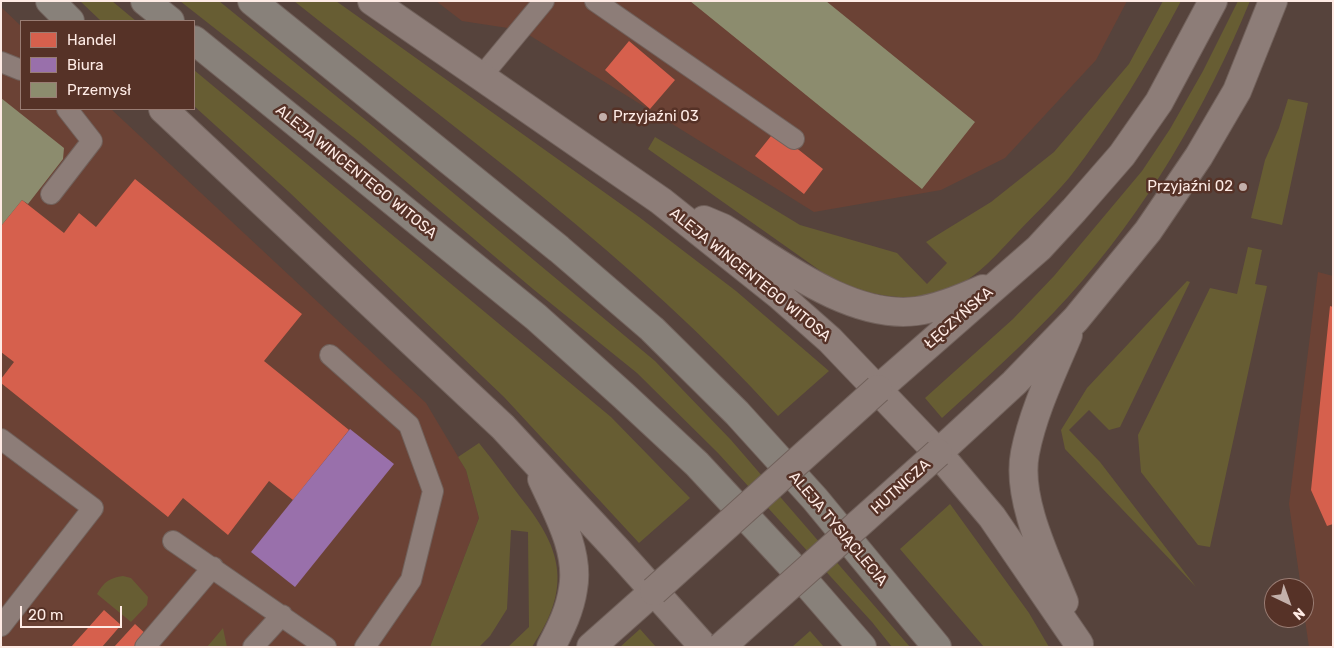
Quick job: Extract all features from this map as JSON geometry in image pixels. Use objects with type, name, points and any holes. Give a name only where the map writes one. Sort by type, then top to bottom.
[{"type":"main road","points":[[50,1],[69,20]]},
{"type":"main road","points":[[145,1],[169,20]]},
{"type":"main road","name":"ALEJA TYSIĄCLECIA","points":[[252,1],[559,249],[652,329],[737,413],[815,499],[937,647]]},
{"type":"main road","name":"ALEJA WINCENTEGO WITOSA","points":[[195,41],[536,317],[697,464],[789,563],[862,647]]},
{"type":"street","points":[[38,1],[65,20]]},
{"type":"street","name":"ALEJA WINCENTEGO WITOSA","points":[[372,1],[661,201],[779,295],[830,340],[938,453],[992,517],[1080,645]]},
{"type":"street","name":"ŁĘCZYŃSKA","points":[[654,591],[1045,241],[1122,154],[1158,102],[1213,1]]},
{"type":"street","points":[[1080,645],[1034,524],[1025,486],[1025,454],[1039,405],[1075,320],[1148,231],[1199,156],[1237,91],[1273,1]]},
{"type":"street","points":[[165,110],[450,376],[532,457],[704,647]]},
{"type":"street","points":[[661,201],[723,228],[828,292],[861,306],[886,311],[917,311],[964,297],[1000,282]]},
{"type":"street","name":"HUTNICZA","points":[[721,647],[1014,383],[1075,320]]},
{"type":"street","points":[[532,457],[567,538],[573,564],[574,588],[567,615],[552,647]]},
{"type":"street","points":[[591,647],[654,591]]},
{"type":"lane","points":[[481,77],[544,1]]},
{"type":"lane","points":[[595,1],[794,139]]},
{"type":"lane","points":[[1,62],[20,70]]},
{"type":"lane","points":[[51,194],[92,141],[68,110]]},
{"type":"lane","points":[[330,355],[409,425],[434,491],[411,580],[365,647]]},
{"type":"lane","points":[[1,440],[93,508],[1,626]]},
{"type":"lane","points":[[173,541],[326,647]]},
{"type":"lane","points":[[145,647],[213,567]]},
{"type":"lane","points":[[253,647],[282,615]]},
{"type":"shaded area","points":[[80,1],[112,1],[135,20],[100,20]]},
{"type":"shaded area","points":[[180,1],[219,1],[373,126],[655,361],[731,440],[910,647],[892,647],[872,622],[718,453],[637,373],[533,289],[357,140]]},
{"type":"shaded area","points":[[294,1],[336,1],[639,217],[736,291],[829,371],[778,416],[723,358],[666,303],[606,250],[483,149]]},
{"type":"shaded area","points":[[436,1],[1127,1],[1096,60],[1005,158],[941,190],[814,212],[521,30],[462,21]]},
{"type":"shaded area","points":[[1163,1],[1181,1],[1129,92],[1085,157],[1057,192],[993,259],[965,282],[943,292],[916,297],[891,296],[839,284],[648,149],[655,137],[800,225],[897,253],[927,284],[947,263],[926,242],[991,202],[1054,152],[1129,64]]},
{"type":"shaded area","points":[[1238,1],[1250,1],[1214,80],[1172,157],[1123,230],[1068,297],[1038,329],[942,418],[925,398],[1013,319],[1054,276],[1142,171],[1170,129],[1203,71]]},
{"type":"shaded area","points":[[1,7],[20,25],[20,110],[112,110],[426,403],[466,470],[479,518],[430,647],[1,647]]},
{"type":"shaded area","points":[[195,71],[611,417],[690,498],[639,543],[504,397],[289,192],[195,107]]},
{"type":"shaded area","points":[[1288,99],[1308,103],[1282,225],[1251,218],[1265,160],[1279,128]]},
{"type":"shaded area","points":[[1248,247],[1262,250],[1255,284],[1267,286],[1210,547],[1198,545],[1141,472],[1138,435],[1210,288],[1237,294]]},
{"type":"shaded area","points":[[1318,272],[1333,276],[1333,647],[1309,647],[1306,628],[1314,628],[1314,578],[1300,578],[1289,504]]},
{"type":"shaded area","points":[[1187,281],[1190,282],[1120,427],[1109,430],[1089,410],[1069,430],[1100,462],[1196,587],[1065,449],[1061,430],[1087,388]]},
{"type":"shaded area","points":[[479,443],[535,517],[554,553],[557,588],[553,607],[532,647],[508,647],[529,627],[528,532],[511,530],[507,609],[490,636],[479,647],[430,647],[479,518],[466,470],[458,457]]},
{"type":"shaded area","points":[[950,504],[1029,613],[1049,647],[984,647],[900,549]]},
{"type":"shaded area","points":[[123,576],[131,578],[148,597],[147,605],[131,622],[97,594],[107,581]]},
{"type":"shaded area","points":[[223,628],[227,647],[207,647]]},
{"type":"shaded area","points":[[640,629],[656,647],[620,647]]},
{"type":"shaded area","points":[[810,631],[824,647],[792,647]]},
{"type":"building: Handel","points":[[629,41],[675,80],[650,109],[605,70]]},
{"type":"building: Handel","points":[[775,131],[823,169],[804,194],[755,156]]},
{"type":"building: Handel","points":[[135,179],[302,314],[264,361],[349,430],[293,500],[269,481],[228,535],[183,498],[168,517],[1,383],[1,379],[14,362],[1,352],[1,226],[22,200],[64,233],[79,213],[96,227]]},
{"type":"building: Handel","points":[[1330,306],[1333,307],[1333,524],[1327,526],[1311,490]]},
{"type":"building: Handel","points":[[104,610],[121,625],[102,647],[71,647]]},
{"type":"building: Handel","points":[[135,624],[160,647],[114,647]]},
{"type":"building: Biura","points":[[350,429],[394,464],[295,587],[251,552]]},
{"type":"building: Przemysł","points":[[690,1],[826,1],[975,122],[922,189]]},
{"type":"building: Przemysł","points":[[1,98],[64,148],[63,159],[28,204],[22,200],[1,226]]},
{"type":"place","name":"Przyjaźni 03","points":[[603,117]]},
{"type":"place","name":"Przyjaźni 02","points":[[1243,187]]}]
